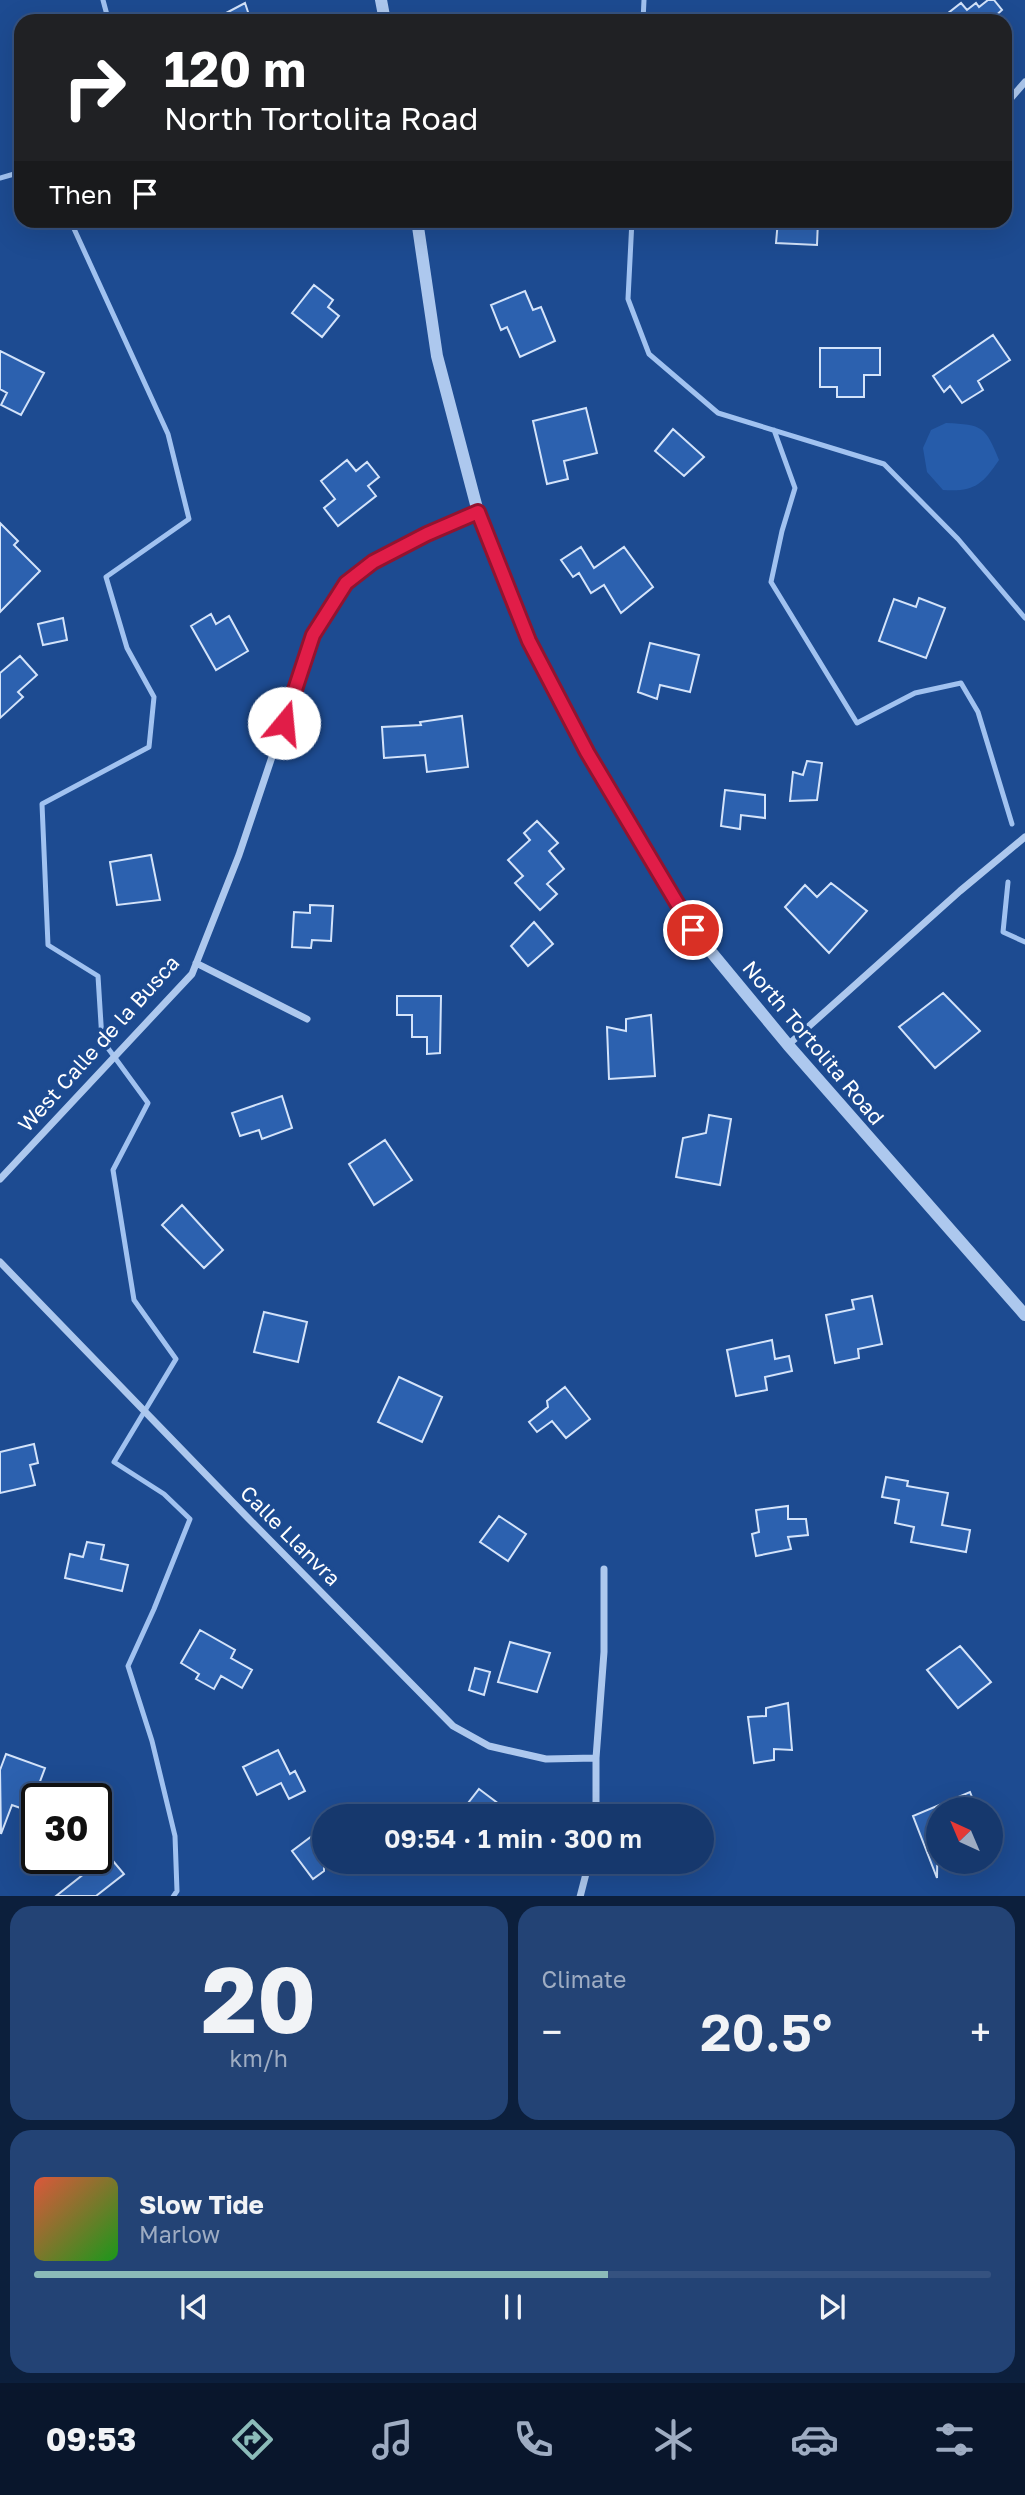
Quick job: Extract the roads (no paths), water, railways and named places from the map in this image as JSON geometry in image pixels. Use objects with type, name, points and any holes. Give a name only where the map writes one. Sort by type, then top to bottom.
[{"type":"street","points":[[1012,97],[1025,82]]},
{"type":"street","name":"North Tortolita Road","points":[[418,228],[437,356],[478,512],[529,641],[587,752],[693,930],[788,1045],[1025,1315]]},
{"type":"street","name":"West Calle de la Busca","points":[[0,1179],[192,974],[243,844],[301,665],[319,624],[346,583],[373,562],[478,512]]},
{"type":"street","points":[[788,1045],[960,891],[1025,837]]},
{"type":"street","name":"West Calle de la Busca","points":[[196,963],[307,1019]]},
{"type":"street","name":"Calle Llanvra","points":[[0,1262],[453,1726],[489,1746],[546,1759],[596,1758]]},
{"type":"street","points":[[596,1804],[596,1758],[604,1652],[604,1569]]},
{"type":"street","points":[[580,1896],[586,1874]]},
{"type":"waterway","points":[[103,0],[107,14]]},
{"type":"waterway","points":[[643,14],[644,0]]},
{"type":"waterway","points":[[0,178],[14,174]]},
{"type":"waterway","points":[[74,228],[168,434],[189,519],[106,577],[127,648],[154,697],[149,747],[42,804],[48,945],[98,976],[102,1040],[148,1103],[113,1170],[134,1300],[176,1359],[114,1462],[164,1494],[190,1519],[128,1666],[152,1741],[175,1836],[177,1891],[174,1896]]},
{"type":"waterway","points":[[632,228],[628,299],[649,354],[718,413],[884,464],[958,539],[1025,618]]},
{"type":"waterway","points":[[774,430],[795,488],[771,582],[857,723],[915,693],[961,683],[978,712],[1012,824]]},
{"type":"waterway","points":[[1008,882],[1003,932],[1025,942]]}]
